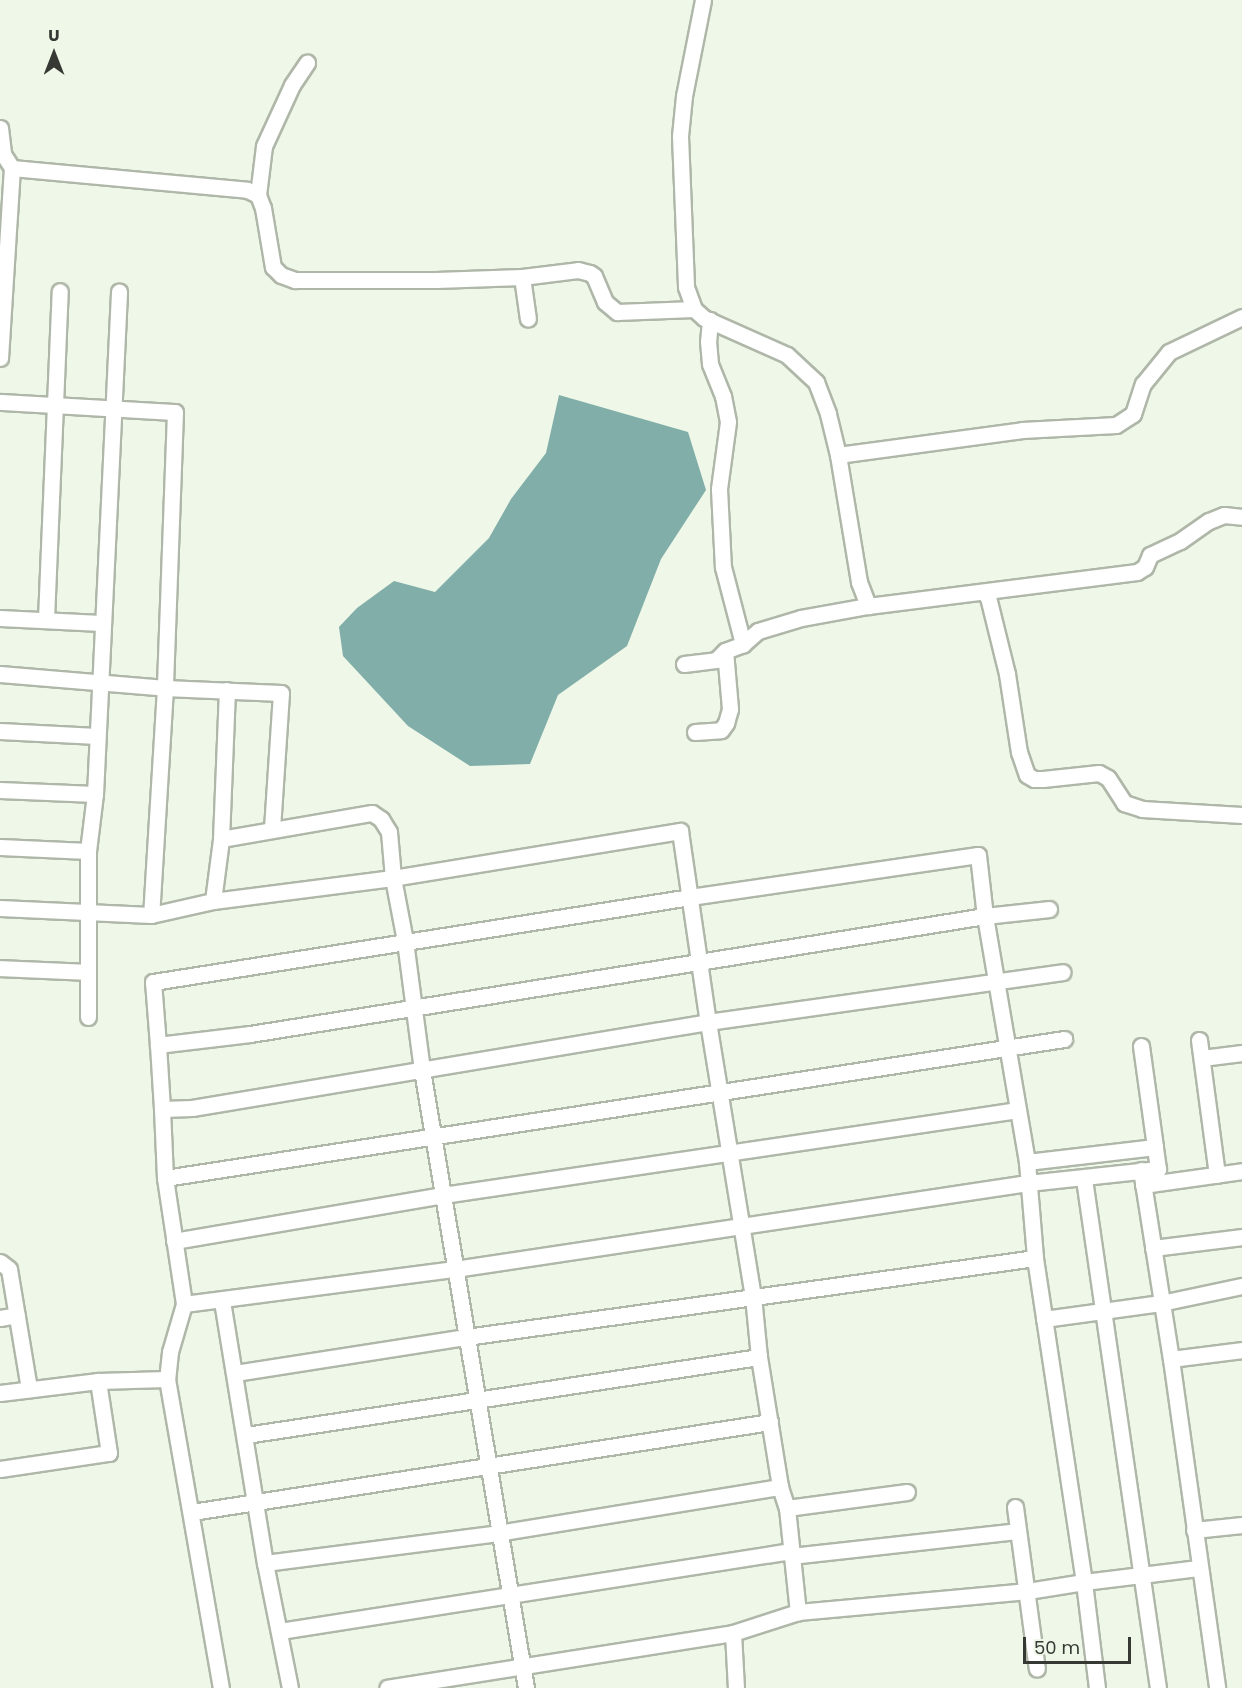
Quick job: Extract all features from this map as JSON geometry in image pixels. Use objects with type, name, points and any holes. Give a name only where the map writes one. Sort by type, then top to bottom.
[{"type":"street","points":[[703,0],[684,96],[680,136],[686,287],[694,309],[710,320],[787,355],[811,376],[823,399],[838,455],[859,582],[868,606]]},
{"type":"street","points":[[307,63],[292,85],[264,146],[258,195],[263,208],[269,255],[273,267],[281,275],[295,279],[399,281],[522,277],[584,271],[594,276],[605,302],[617,312],[694,309]]},
{"type":"street","points":[[0,128],[3,154],[12,168],[0,358]]},
{"type":"street","points":[[12,168],[247,189],[258,195]]},
{"type":"street","points":[[522,277],[528,320]]},
{"type":"street","points":[[46,620],[57,404],[60,291]]},
{"type":"street","points":[[88,1017],[88,851],[95,794],[101,622],[119,292]]},
{"type":"street","points":[[838,455],[1022,430],[1116,425],[1133,414],[1143,384],[1169,352],[1242,317]]},
{"type":"street","points":[[710,320],[708,341],[710,364],[723,396],[728,422],[719,489],[723,567],[743,644]]},
{"type":"street","points":[[0,402],[175,412],[165,688],[151,915]]},
{"type":"street","points":[[684,664],[716,660],[725,651],[743,644],[759,631],[801,618],[868,606],[1137,572],[1145,567],[1150,555],[1180,541],[1209,521],[1224,515],[1242,517]]},
{"type":"street","points":[[984,593],[988,597],[1007,674],[1019,752],[1027,775],[1034,779],[1043,779],[1099,773],[1108,778],[1124,803],[1142,809],[1242,814]]},
{"type":"street","points":[[0,618],[101,622]]},
{"type":"street","points":[[695,732],[721,730],[726,723],[730,709],[725,651]]},
{"type":"street","points":[[0,674],[99,680],[165,688],[281,693],[273,829]]},
{"type":"street","points":[[213,901],[221,839],[227,690]]},
{"type":"street","points":[[0,731],[97,736]]},
{"type":"street","points":[[0,790],[95,794]]},
{"type":"street","points":[[221,839],[372,813],[381,819],[389,831],[393,878],[405,941],[422,1070],[498,1533],[526,1688]]},
{"type":"street","points":[[0,908],[151,915],[213,901],[393,878],[680,831],[719,1092],[743,1227],[759,1357],[780,1487],[787,1508],[798,1612]]},
{"type":"street","points":[[0,847],[88,851]]},
{"type":"street","points":[[221,1688],[167,1379],[170,1352],[184,1304],[165,1178],[153,982],[690,897],[978,855],[985,916],[1028,1162],[1035,1258],[1098,1688]]},
{"type":"street","points":[[158,1045],[250,1035],[985,916],[1049,909]]},
{"type":"street","points":[[0,968],[88,972]]},
{"type":"street","points":[[162,1109],[192,1108],[708,1022],[1062,972]]},
{"type":"street","points":[[165,1178],[1064,1039]]},
{"type":"street","points":[[1199,1041],[1217,1175]]},
{"type":"street","points":[[1141,1046],[1158,1168],[1142,1178]]},
{"type":"street","points":[[1202,1058],[1242,1053]]},
{"type":"street","points":[[174,1241],[442,1195],[731,1155],[1018,1110]]},
{"type":"street","points":[[1028,1162],[1155,1147]]},
{"type":"street","points":[[184,1304],[222,1301],[455,1269],[1028,1183],[1242,1172]]},
{"type":"street","points":[[1142,1178],[1171,1359],[1198,1568],[1217,1688]]},
{"type":"street","points":[[1083,1179],[1158,1688]]},
{"type":"street","points":[[1153,1248],[1242,1237]]},
{"type":"street","points":[[235,1373],[466,1337],[1035,1258]]},
{"type":"street","points":[[0,1262],[9,1269],[29,1389]]},
{"type":"street","points":[[1044,1319],[1161,1303],[1242,1286]]},
{"type":"street","points":[[222,1301],[246,1435],[265,1563],[290,1688]]},
{"type":"street","points":[[0,1318],[17,1315]]},
{"type":"street","points":[[1171,1359],[1242,1350]]},
{"type":"street","points":[[246,1435],[759,1357]]},
{"type":"street","points":[[0,1394],[98,1381],[167,1379]]},
{"type":"street","points":[[0,1469],[109,1453],[98,1381]]},
{"type":"street","points":[[192,1512],[487,1464],[770,1422]]},
{"type":"street","points":[[265,1563],[498,1533],[780,1487]]},
{"type":"street","points":[[787,1508],[908,1492]]},
{"type":"street","points":[[1015,1507],[1037,1669]]},
{"type":"street","points":[[1194,1530],[1242,1525]]},
{"type":"street","points":[[280,1632],[791,1553],[1017,1531]]},
{"type":"street","points":[[387,1688],[733,1633],[798,1612],[1028,1591],[1140,1574],[1198,1568]]},
{"type":"street","points":[[733,1633],[736,1688]]},
{"type":"water","points":[[559,395],[688,432],[706,490],[661,559],[627,646],[558,695],[530,764],[470,766],[408,726],[343,656],[339,627],[357,608],[394,581],[435,592],[489,538],[511,499],[546,453]]}]
